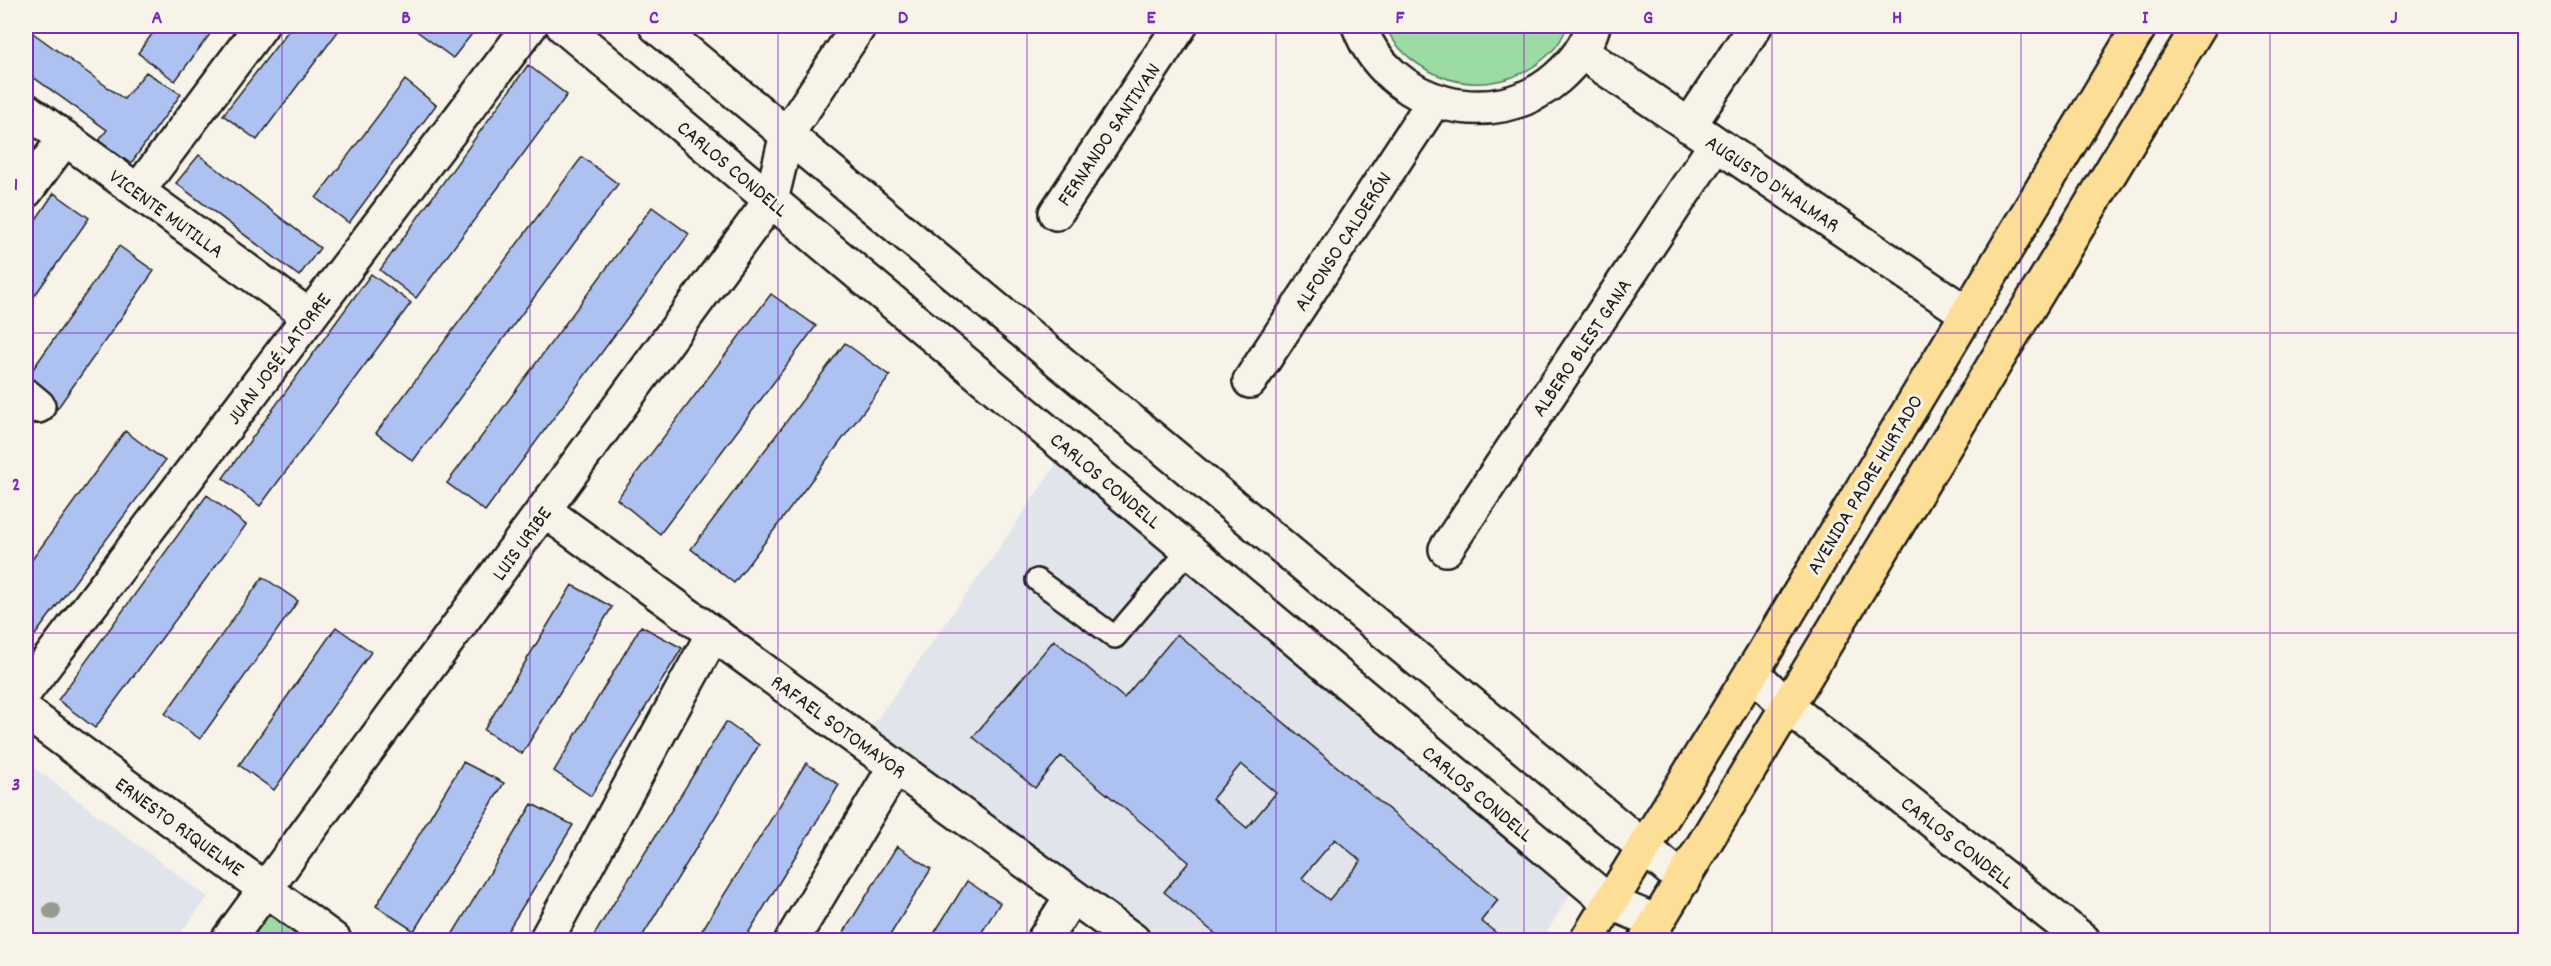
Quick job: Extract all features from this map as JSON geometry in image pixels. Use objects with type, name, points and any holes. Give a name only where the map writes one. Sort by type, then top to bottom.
[{"type":"main road","name":"AVENIDA PADRE HURTADO","points":[[1587,940],[1752,672],[2140,26]]},
{"type":"main road","points":[[1651,931],[2199,26]]},
{"type":"street","points":[[138,191],[261,26]]},
{"type":"street","name":"JUAN JOSÉ LATORRE","points":[[26,690],[530,26]]},
{"type":"street","name":"CARLOS CONDELL","points":[[563,26],[1610,902],[1651,931]]},
{"type":"street","points":[[656,26],[1683,880]]},
{"type":"street","points":[[787,134],[859,26]]},
{"type":"street","name":"FERNANDO SANTIVAN","points":[[1056,213],[1180,26]]},
{"type":"street","points":[[1359,26],[1372,52],[1389,72],[1410,88],[1434,100],[1457,107],[1504,105],[1527,98],[1548,86],[1566,70],[1587,39]]},
{"type":"street","points":[[1689,126],[1755,26]]},
{"type":"street","name":"AUGUSTO D'HALMAR","points":[[1587,39],[1689,126],[1966,313]]},
{"type":"street","name":"ALFONSO CALDERÓN","points":[[1250,381],[1434,100]]},
{"type":"street","name":"VICENTE MUTILLA","points":[[26,110],[309,316]]},
{"type":"street","name":"LUIS URIBE","points":[[228,940],[771,200],[787,134]]},
{"type":"street","points":[[26,191],[65,138]]},
{"type":"street","name":"ALBERO BLEST GANA","points":[[1446,549],[1716,144]]},
{"type":"street","name":"RAFAEL SOTOMAYOR","points":[[545,511],[1132,940]]},
{"type":"street","points":[[546,940],[713,634]]},
{"type":"street","name":"CARLOS CONDELL","points":[[1752,672],[1788,707],[2083,940]]},
{"type":"street","name":"ERNESTO RIQUELME","points":[[26,712],[334,940]]},
{"type":"street","points":[[792,940],[895,767]]},
{"type":"street","points":[[1044,940],[1072,896]]},
{"type":"lane","points":[[1036,580],[1115,637],[1189,550]]},
{"type":"shaded area","points":[[1061,457],[1573,889],[1542,940],[1153,940],[866,734],[989,563]]},
{"type":"shaded area","points":[[26,762],[208,897],[175,940],[26,940]]},
{"type":"green space","points":[[1386,26],[1568,26],[1554,49],[1524,72],[1490,82],[1473,83],[1438,75],[1421,66],[1400,49]]},
{"type":"green space","points":[[268,910],[309,940],[246,940]]},
{"type":"building","points":[[158,26],[216,26],[175,81],[138,53]]},
{"type":"building","points":[[292,26],[342,26],[257,140],[223,115]]},
{"type":"building","points":[[410,26],[468,26],[475,30],[453,58]]},
{"type":"building","points":[[26,28],[124,99],[146,72],[181,94],[129,166],[98,142],[107,130],[26,72]]},
{"type":"building","points":[[528,65],[567,95],[416,298],[380,270]]},
{"type":"building","points":[[405,80],[436,105],[349,223],[316,198]]},
{"type":"building","points":[[199,155],[320,248],[299,276],[176,183]]},
{"type":"building","points":[[582,157],[618,184],[413,461],[376,433]]},
{"type":"building","points":[[54,193],[89,218],[26,308],[26,234]]},
{"type":"building","points":[[652,207],[689,234],[485,511],[447,483]]},
{"type":"building","points":[[119,246],[154,271],[57,409],[26,386],[26,379]]},
{"type":"building","points":[[371,274],[411,303],[260,506],[223,478]]},
{"type":"building","points":[[771,294],[816,326],[660,534],[617,499]]},
{"type":"building","points":[[845,343],[890,376],[734,583],[691,549]]},
{"type":"building","points":[[125,431],[165,461],[26,647],[26,568]]},
{"type":"building","points":[[207,495],[246,525],[95,728],[58,700]]},
{"type":"building","points":[[263,577],[298,601],[200,739],[165,714]]},
{"type":"building","points":[[572,585],[612,607],[522,754],[484,730]]},
{"type":"building","points":[[641,626],[682,648],[591,796],[554,771]]},
{"type":"building","points":[[336,627],[371,652],[274,790],[239,765]]},
{"type":"building","points":[[1177,634],[1498,900],[1481,921],[1505,940],[1223,940],[1164,892],[1189,862],[1061,756],[1035,788],[973,737],[1054,640],[1124,698]],"holes":[[[1241,764],[1276,793],[1247,828],[1212,799]],[[1335,839],[1361,861],[1329,900],[1302,878]]]},
{"type":"building","points":[[726,722],[759,745],[640,940],[591,940]]},
{"type":"building","points":[[463,762],[504,783],[414,931],[376,906]]},
{"type":"building","points":[[806,763],[839,785],[744,940],[696,940]]},
{"type":"building","points":[[532,804],[573,825],[502,940],[449,940]]},
{"type":"building","points":[[897,846],[931,869],[887,940],[839,940]]},
{"type":"building","points":[[967,881],[1000,903],[977,940],[930,940]]}]
